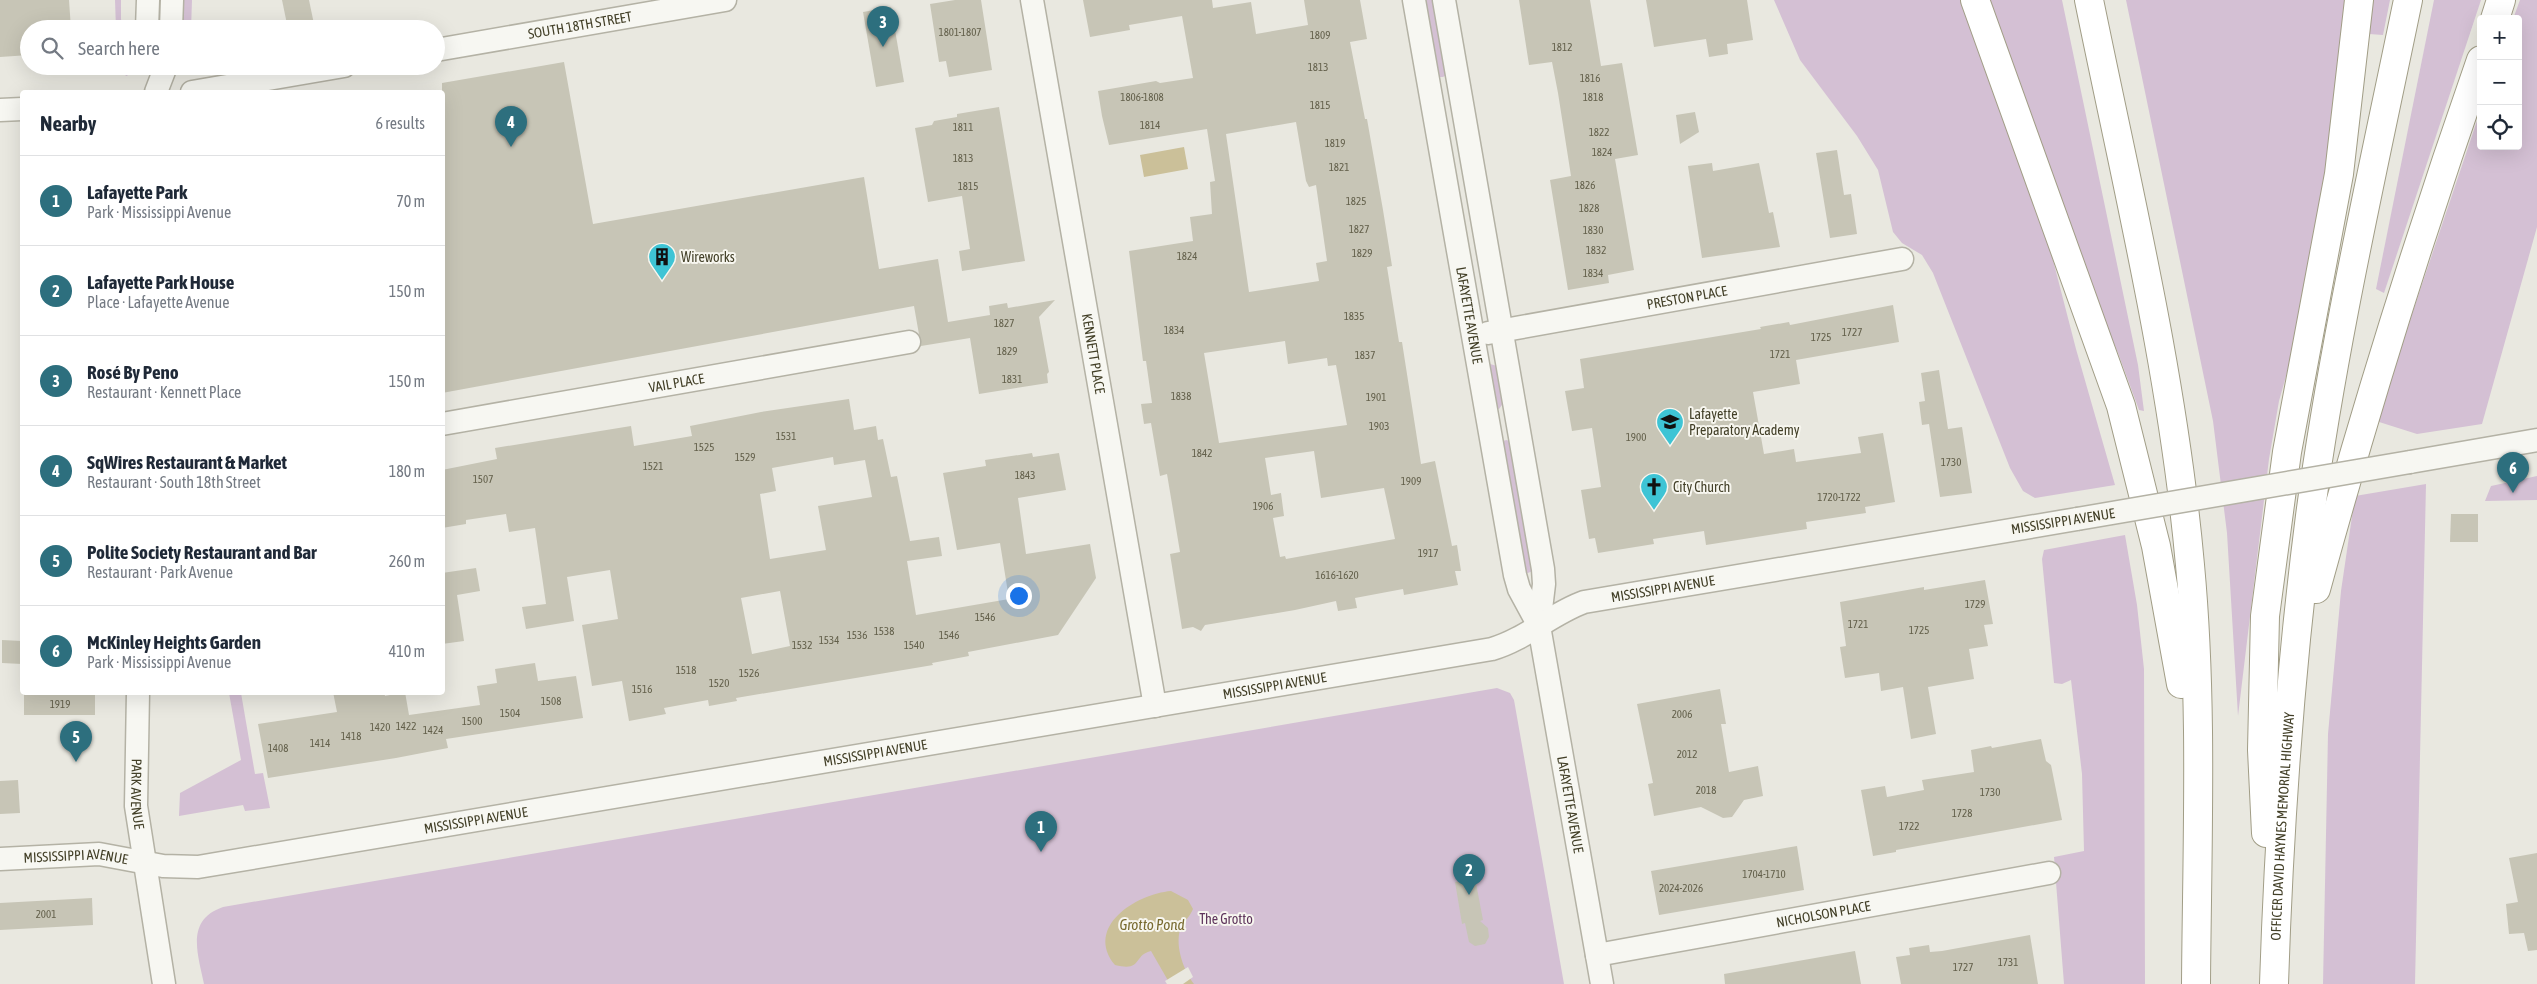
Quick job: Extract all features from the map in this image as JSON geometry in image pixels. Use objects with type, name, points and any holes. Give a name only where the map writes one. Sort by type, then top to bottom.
[{"type":"highway","points":[[1975,0],[2121,406],[2156,546],[2197,779]]},
{"type":"highway","points":[[2089,0],[2155,316],[2175,436],[2190,566],[2196,671],[2196,984]]},
{"type":"highway","points":[[2273,984],[2262,750],[2265,616],[2288,452],[2339,174],[2359,0]]},
{"type":"highway","points":[[2293,670],[2310,515],[2328,398],[2408,0]]},
{"type":"highway","points":[[2496,15],[2502,0]]},
{"type":"highway","points":[[2293,670],[2362,422],[2400,300],[2477,72]]},
{"type":"highway","name":"OFFICER DAVID HAYNES MEMORIAL HIGHWAY","points":[[2273,984],[2277,884],[2293,670]]},
{"type":"street","points":[[147,20],[148,0]]},
{"type":"street","points":[[171,20],[172,0]]},
{"type":"street","name":"SOUTH 18TH STREET","points":[[445,48],[725,0]]},
{"type":"street","name":"KENNETT PLACE","points":[[1032,0],[1155,706]]},
{"type":"street","name":"LAFAYETTE AVENUE","points":[[1414,0],[1515,575],[1519,589],[1539,626]]},
{"type":"street","name":"LAFAYETTE AVENUE","points":[[1444,0],[1543,569],[1544,584],[1539,626],[1602,984]]},
{"type":"street","points":[[151,75],[154,90]]},
{"type":"street","points":[[155,90],[162,75]]},
{"type":"street","points":[[204,90],[291,75]]},
{"type":"street","points":[[0,110],[20,108]]},
{"type":"street","name":"PRESTON PLACE","points":[[1472,336],[1902,259]]},
{"type":"street","name":"VAIL PLACE","points":[[445,423],[908,342]]},
{"type":"street","name":"MISSISSIPPI AVENUE","points":[[0,859],[83,854],[118,856],[144,863],[198,868],[1492,649],[1510,642],[1539,626],[1566,608],[1597,599],[2537,440]]},
{"type":"street","name":"PARK AVENUE","points":[[138,695],[136,806],[164,984]]},
{"type":"street","name":"NICHOLSON PLACE","points":[[1597,954],[2049,873]]},
{"type":"green space","points":[[115,0],[121,0],[121,20],[116,20]]},
{"type":"green space","points":[[184,0],[192,0],[191,20],[180,20],[181,5]]},
{"type":"green space","points":[[1421,0],[1434,0],[1446,75],[1443,77],[1437,77]]},
{"type":"green space","points":[[1774,0],[1964,0],[2046,233],[2076,349],[2115,485],[2035,498],[2023,491],[2010,468],[1933,273],[1922,255],[1902,243],[1893,232],[1878,170],[1857,136],[1800,60]]},
{"type":"green space","points":[[1985,0],[2062,0],[2138,365],[2144,411],[2139,410],[2118,353],[2075,251]]},
{"type":"green space","points":[[2126,0],[2347,0],[2337,94],[2315,244],[2297,337],[2279,401],[2269,459],[2238,716],[2227,533],[2213,421]]},
{"type":"green space","points":[[2372,0],[2390,0],[2383,35],[2369,34]]},
{"type":"green space","points":[[2434,0],[2481,0],[2384,293],[2376,289]]},
{"type":"green space","points":[[2520,0],[2537,0],[2537,227],[2482,424],[2417,434],[2376,421],[2477,121],[2477,150],[2522,150],[2522,15],[2514,15]]},
{"type":"green space","points":[[1490,364],[1497,366],[1504,402],[1499,409],[1495,408],[1487,367]]},
{"type":"green space","points":[[1507,440],[1510,442],[1533,571],[1525,574],[1502,441]]},
{"type":"green space","points":[[2537,476],[2537,500],[2485,501],[2491,486]]},
{"type":"green space","points":[[2426,484],[2415,984],[2323,984],[2328,734],[2341,591],[2355,496]]},
{"type":"green space","points":[[2125,535],[2137,605],[2144,669],[2145,984],[2064,984],[2054,857],[2084,851],[2082,774],[2071,680],[2062,684],[2054,683],[2042,559],[2044,550]]},
{"type":"green space","name":"The Grotto","points":[[1497,688],[1510,693],[1514,700],[1564,984],[204,984],[197,950],[199,929],[203,920],[211,913],[223,907]]},
{"type":"green space","points":[[229,695],[241,695],[255,774],[263,773],[270,808],[245,811],[243,805],[179,816],[180,793],[241,760]]},
{"type":"water","points":[[1184,147],[1188,169],[1144,177],[1140,155]]},
{"type":"water","name":"Grotto Pond","points":[[1171,891],[1188,900],[1193,909],[1180,930],[1179,944],[1184,966],[1194,984],[1170,984],[1151,951],[1145,953],[1134,965],[1124,967],[1115,965],[1107,951],[1106,938],[1110,926],[1118,915],[1143,898]]},
{"type":"pier","points":[[1188,967],[1193,977],[1183,984],[1167,984],[1165,981]]},
{"type":"building","points":[[0,0],[69,0],[70,20],[20,20],[20,56],[0,57]]},
{"type":"building","points":[[282,0],[309,0],[313,20],[286,20]]},
{"type":"building","points":[[955,0],[981,0],[992,70],[949,77],[946,61],[939,62],[930,4]]},
{"type":"building","points":[[1083,0],[1212,0],[1213,8],[1251,2],[1256,34],[1308,25],[1304,0],[1360,0],[1367,39],[1350,42],[1365,119],[1367,119],[1383,210],[1392,266],[1387,267],[1399,342],[1402,342],[1421,464],[1435,461],[1452,546],[1457,545],[1461,571],[1455,571],[1458,585],[1404,595],[1403,589],[1355,598],[1357,608],[1338,611],[1336,601],[1205,625],[1201,631],[1193,627],[1182,629],[1170,554],[1180,552],[1167,474],[1160,476],[1151,423],[1144,424],[1141,404],[1152,403],[1146,361],[1143,361],[1129,251],[1193,241],[1190,217],[1212,214],[1210,182],[1215,181],[1207,129],[1109,145],[1102,116],[1098,91],[1156,81],[1160,83],[1193,78],[1182,16],[1129,25],[1130,30],[1090,37]],"holes":[[[1296,122],[1306,181],[1309,187],[1316,185],[1327,261],[1316,263],[1319,281],[1249,292],[1226,134]],[[1285,341],[1288,364],[1327,358],[1328,366],[1336,365],[1347,425],[1219,443],[1204,353]],[[1314,451],[1321,498],[1384,488],[1395,539],[1286,559],[1285,556],[1280,557],[1273,518],[1284,516],[1281,493],[1271,495],[1265,458]]]},
{"type":"building","points":[[1519,0],[1590,0],[1601,66],[1622,63],[1638,155],[1615,159],[1634,270],[1608,275],[1609,283],[1568,290],[1550,180],[1571,176],[1558,93],[1552,62],[1529,65]]},
{"type":"building","points":[[1646,0],[1747,0],[1753,40],[1727,44],[1728,54],[1709,57],[1706,39],[1654,47]]},
{"type":"building","points":[[891,7],[904,82],[876,87],[863,12]]},
{"type":"building","name":"Wireworks","points":[[564,62],[593,224],[864,177],[879,269],[938,259],[948,322],[990,315],[989,306],[1007,303],[1008,308],[1055,300],[1039,317],[1049,372],[1047,374],[1048,383],[979,394],[970,338],[921,346],[914,306],[445,392],[445,90],[442,90],[442,83]]},
{"type":"building","points":[[999,107],[1025,261],[962,271],[959,251],[970,249],[962,196],[928,202],[915,128],[932,125],[934,121],[957,117],[957,114]]},
{"type":"building","points":[[1695,112],[1699,132],[1680,144],[1676,115]]},
{"type":"building","points":[[1837,150],[1844,195],[1851,194],[1857,234],[1830,238],[1816,153]]},
{"type":"building","points":[[1712,163],[1713,171],[1759,163],[1769,213],[1773,212],[1780,247],[1702,258],[1688,166]]},
{"type":"building","points":[[1893,305],[1899,342],[1796,360],[1800,384],[1753,392],[1764,454],[1794,449],[1796,462],[1861,453],[1858,437],[1883,433],[1895,502],[1865,507],[1866,513],[1806,522],[1807,529],[1706,545],[1704,531],[1653,539],[1654,544],[1598,553],[1595,538],[1589,539],[1581,490],[1601,487],[1592,428],[1572,431],[1565,391],[1584,388],[1580,359],[1761,329],[1760,327],[1789,322],[1790,325]]},
{"type":"building","points":[[1939,370],[1948,429],[1962,427],[1972,493],[1940,497],[1929,424],[1922,425],[1919,402],[1925,401],[1921,373]]},
{"type":"building","points":[[849,399],[854,430],[876,426],[878,440],[883,439],[891,477],[897,476],[910,541],[939,537],[942,556],[907,561],[916,615],[1009,599],[1000,543],[957,550],[943,473],[986,466],[985,460],[1032,453],[1033,457],[1059,453],[1066,490],[1018,498],[1026,554],[1090,544],[1096,578],[1058,635],[968,652],[969,656],[932,663],[933,665],[736,698],[737,701],[709,706],[708,700],[664,708],[666,714],[629,721],[622,681],[592,686],[582,625],[618,619],[610,570],[567,577],[574,621],[526,629],[522,607],[546,604],[535,528],[509,532],[506,514],[466,520],[466,524],[445,528],[445,469],[497,459],[495,448],[631,426],[634,446],[692,436],[690,426],[761,412]],"holes":[[[833,457],[834,465],[865,460],[872,497],[818,506],[826,550],[770,559],[760,494],[776,491],[772,468]],[[780,591],[790,646],[752,654],[741,598]]]},
{"type":"building","points":[[2451,514],[2478,514],[2478,542],[2450,542]]},
{"type":"building","points":[[476,568],[480,591],[457,595],[464,641],[445,644],[445,573]]},
{"type":"building","points":[[1985,580],[1993,624],[1984,625],[1988,646],[1969,649],[1974,679],[1928,687],[1936,734],[1911,739],[1903,687],[1881,691],[1879,673],[1845,678],[1840,647],[1846,646],[1840,602],[1924,587],[1924,590]]},
{"type":"building","points":[[2,640],[20,641],[20,664],[2,663]]},
{"type":"building","points":[[535,663],[538,681],[576,676],[583,718],[446,739],[448,748],[268,778],[258,724],[337,712],[334,695],[406,695],[409,715],[480,705],[477,686],[497,683],[495,669]]},
{"type":"building","points":[[1720,689],[1726,724],[1721,724],[1729,772],[1758,766],[1763,796],[1744,800],[1732,817],[1723,818],[1701,807],[1654,816],[1648,784],[1653,783],[1637,704]]},
{"type":"building","points":[[24,695],[95,695],[95,715],[24,715]]},
{"type":"building","points":[[2041,739],[2046,761],[2051,765],[2062,820],[1896,850],[1896,852],[1873,856],[1861,790],[1885,786],[1887,797],[1924,790],[1922,780],[1974,772],[1971,750]]},
{"type":"building","points":[[18,780],[20,813],[0,814],[0,781]]},
{"type":"building","points":[[1797,846],[1804,890],[1659,915],[1651,871]]},
{"type":"building","points":[[2537,853],[2537,950],[2528,951],[2524,933],[2509,934],[2506,904],[2518,902],[2509,858]]},
{"type":"building","points":[[1475,878],[1483,920],[1480,921],[1488,928],[1489,937],[1485,944],[1475,946],[1469,942],[1465,923],[1462,924],[1455,882]]},
{"type":"building","points":[[92,898],[93,925],[0,930],[0,903]]},
{"type":"building","points":[[2030,935],[2038,984],[1901,984],[1896,957],[1910,955],[1909,948],[1929,945],[1930,952],[1942,951]]},
{"type":"building","points":[[1855,951],[1861,984],[1725,984],[1724,974]]},
{"type":"place","name":"Rosé By Peno","points":[[883,47]]},
{"type":"place","name":"SqWires Restaurant & Market","points":[[511,147]]},
{"type":"place","name":"Wireworks","points":[[662,281]]},
{"type":"place","name":"Lafayette Preparatory Academy","points":[[1670,446]]},
{"type":"place","name":"McKinley Heights Garden","points":[[2513,493]]},
{"type":"place","name":"City Church","points":[[1654,511]]},
{"type":"place","name":"Polite Society Restaurant and Bar","points":[[76,762]]},
{"type":"place","name":"Lafayette Park","points":[[1041,852]]},
{"type":"place","name":"Lafayette Park House","points":[[1469,895]]}]
